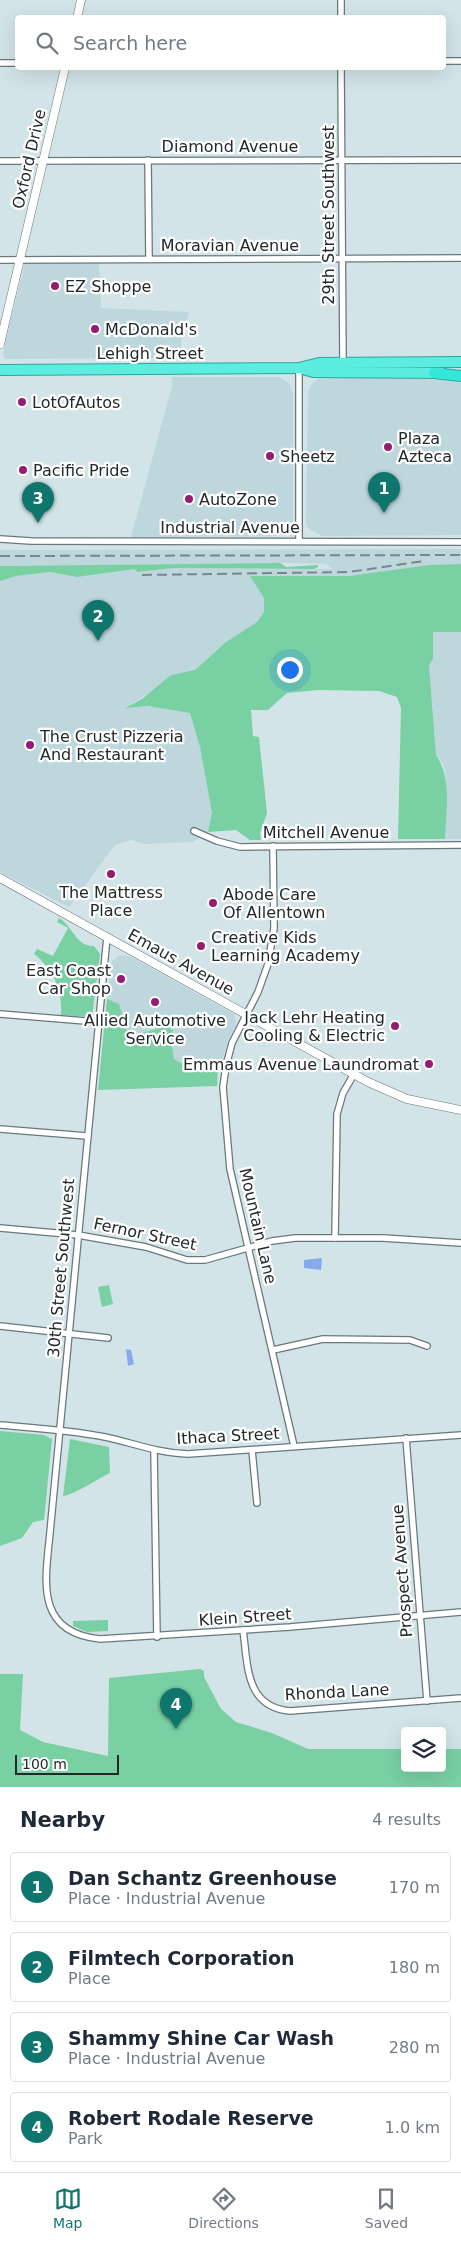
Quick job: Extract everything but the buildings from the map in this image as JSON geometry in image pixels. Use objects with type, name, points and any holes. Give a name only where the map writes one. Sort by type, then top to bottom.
[{"type":"highway","name":"Lehigh Street","points":[[0,370],[299,368],[319,363],[461,362]]},
{"type":"highway","name":"Lehigh Street","points":[[299,368],[313,372],[461,374]]},
{"type":"main road","points":[[78,15],[81,0]]},
{"type":"main road","name":"Oxford Drive","points":[[0,344],[65,70]]},
{"type":"main road","name":"Emaus Avenue","points":[[0,878],[354,1074],[407,1099],[461,1110]]},
{"type":"street","points":[[341,0],[341,15]]},
{"type":"street","points":[[446,61],[461,61]]},
{"type":"street","points":[[0,63],[15,63]]},
{"type":"street","name":"29th Street Southwest","points":[[341,70],[343,363]]},
{"type":"street","points":[[148,160],[149,259]]},
{"type":"street","name":"Diamond Avenue","points":[[0,161],[461,160]]},
{"type":"street","name":"Moravian Avenue","points":[[0,260],[461,258]]},
{"type":"street","points":[[299,368],[299,541]]},
{"type":"street","name":"Industrial Avenue","points":[[0,539],[31,541],[461,542]]},
{"type":"street","name":"Mitchell Avenue","points":[[194,831],[217,841],[240,847],[461,845]]},
{"type":"street","points":[[247,1014],[263,981],[272,946],[274,911],[273,846]]},
{"type":"street","name":"30th Street Southwest","points":[[47,1602],[60,1431],[107,937]]},
{"type":"street","points":[[0,1014],[98,1022]]},
{"type":"street","name":"Mountain Lane","points":[[247,1014],[229,1052],[223,1087],[230,1169],[294,1446]]},
{"type":"street","points":[[335,1238],[337,1114],[343,1093],[354,1074]]},
{"type":"street","points":[[0,1128],[87,1136]]},
{"type":"street","name":"Fernor Street","points":[[0,1228],[78,1235],[146,1247],[187,1260],[214,1259],[249,1247],[295,1238],[400,1238],[461,1243]]},
{"type":"street","points":[[0,1326],[108,1338]]},
{"type":"street","points":[[273,1350],[323,1340],[410,1340],[427,1346]]},
{"type":"street","name":"Ithaca Street","points":[[0,1426],[107,1437],[154,1451],[188,1454],[461,1435]]},
{"type":"street","name":"Prospect Avenue","points":[[406,1438],[426,1701]]},
{"type":"street","points":[[252,1450],[257,1503]]},
{"type":"street","points":[[154,1451],[157,1637]]},
{"type":"street","name":"Klein Street","points":[[47,1602],[62,1626],[78,1636],[100,1638],[157,1637],[461,1612]]},
{"type":"street","name":"Rhonda Lane","points":[[243,1630],[248,1671],[252,1686],[271,1707],[290,1711],[461,1698]]},
{"type":"shaded area","points":[[99,262],[101,308],[189,312],[181,340],[181,358],[5,359],[3,355],[4,348],[25,263]]},
{"type":"shaded area","points":[[172,377],[279,377],[289,383],[293,393],[293,521],[286,534],[277,536],[131,537],[172,386]]},
{"type":"shaded area","points":[[342,377],[461,380],[461,535],[322,536],[309,529],[306,524],[308,392],[311,385],[318,379]]},
{"type":"shaded area","points":[[461,549],[461,564],[429,565],[349,576],[250,576],[264,597],[264,612],[257,622],[226,642],[195,670],[171,675],[160,686],[126,707],[148,706],[190,712],[200,747],[212,813],[208,832],[193,842],[144,844],[131,840],[115,845],[69,907],[0,872],[0,581],[16,576],[50,572],[77,577],[135,569],[137,572],[174,568],[333,569],[326,564],[287,563],[0,566],[0,550]]},
{"type":"shaded area","points":[[433,632],[461,632],[461,839],[445,839],[446,775],[443,764],[436,755],[429,665],[433,659]]},
{"type":"shaded area","points":[[120,955],[131,957],[234,1014],[236,1024],[227,1042],[221,1066],[181,1063],[174,1059],[171,1039],[173,1030],[165,1026],[136,1035],[128,1034],[107,999],[112,961]]},
{"type":"green space","points":[[280,563],[286,567],[318,565],[318,567],[314,569],[174,568],[137,572],[135,569],[77,577],[50,572],[16,576],[0,581],[0,566]]},
{"type":"green space","points":[[461,564],[461,632],[433,632],[433,659],[429,665],[436,755],[441,764],[446,785],[445,839],[398,839],[401,708],[397,697],[379,691],[318,690],[287,693],[268,710],[251,710],[253,736],[259,737],[267,813],[260,833],[261,840],[250,840],[236,830],[208,832],[212,813],[200,747],[190,713],[148,706],[125,708],[142,699],[171,675],[195,670],[226,642],[257,622],[264,612],[264,598],[250,576],[349,576],[429,565]]},
{"type":"green space","points":[[59,918],[78,939],[83,943],[94,946],[100,954],[92,1017],[61,1015],[60,997],[55,981],[47,966],[34,954],[37,949],[53,956],[68,928],[57,922]]},
{"type":"green space","points":[[107,999],[119,1004],[128,1034],[136,1035],[165,1026],[173,1030],[171,1039],[174,1059],[181,1063],[218,1066],[217,1086],[98,1090]]},
{"type":"green space","points":[[109,1285],[113,1304],[102,1307],[98,1287]]},
{"type":"green space","points":[[0,1431],[44,1435],[52,1439],[44,1520],[33,1522],[22,1538],[0,1546]]},
{"type":"green space","points":[[70,1439],[109,1447],[110,1473],[79,1490],[63,1496]]},
{"type":"green space","points":[[108,1620],[108,1631],[87,1632],[73,1626],[73,1621]]},
{"type":"green space","points":[[200,1669],[204,1671],[204,1677],[221,1709],[236,1722],[272,1733],[308,1749],[401,1749],[401,1772],[446,1772],[446,1749],[461,1749],[461,1787],[0,1787],[0,1674],[23,1674],[20,1730],[43,1742],[108,1756],[109,1678]]},
{"type":"water","points":[[322,1258],[321,1270],[304,1268],[304,1260]]},
{"type":"water","points":[[126,1349],[131,1350],[134,1364],[128,1366]]},
{"type":"railway","points":[[0,556],[461,555]]},
{"type":"railway","points":[[142,575],[349,572],[424,561]]},
{"type":"place","name":"EZ Shoppe","points":[[55,286]]},
{"type":"place","name":"McDonald's","points":[[95,329]]},
{"type":"place","name":"LotOfAutos","points":[[22,402]]},
{"type":"place","name":"Plaza Azteca","points":[[388,447]]},
{"type":"place","name":"Sheetz","points":[[270,456]]},
{"type":"place","name":"Pacific Pride","points":[[23,470]]},
{"type":"place","name":"AutoZone","points":[[189,499]]},
{"type":"place","name":"Dan Schantz Greenhouse","points":[[384,513]]},
{"type":"place","name":"Shammy Shine Car Wash","points":[[38,523]]},
{"type":"place","name":"Filmtech Corporation","points":[[98,641]]},
{"type":"place","name":"The Crust Pizzeria And Restaurant","points":[[30,745]]},
{"type":"place","name":"The Mattress Place","points":[[111,874]]},
{"type":"place","name":"Abode Care Of Allentown","points":[[213,903]]},
{"type":"place","name":"Creative Kids Learning Academy","points":[[201,946]]},
{"type":"place","name":"East Coast Car Shop","points":[[121,979]]},
{"type":"place","name":"Allied Automotive Service","points":[[155,1002]]},
{"type":"place","name":"Jack Lehr Heating Cooling & Electric","points":[[395,1026]]},
{"type":"place","name":"Emmaus Avenue Laundromat","points":[[429,1064]]},
{"type":"place","name":"Robert Rodale Reserve","points":[[176,1729]]}]
